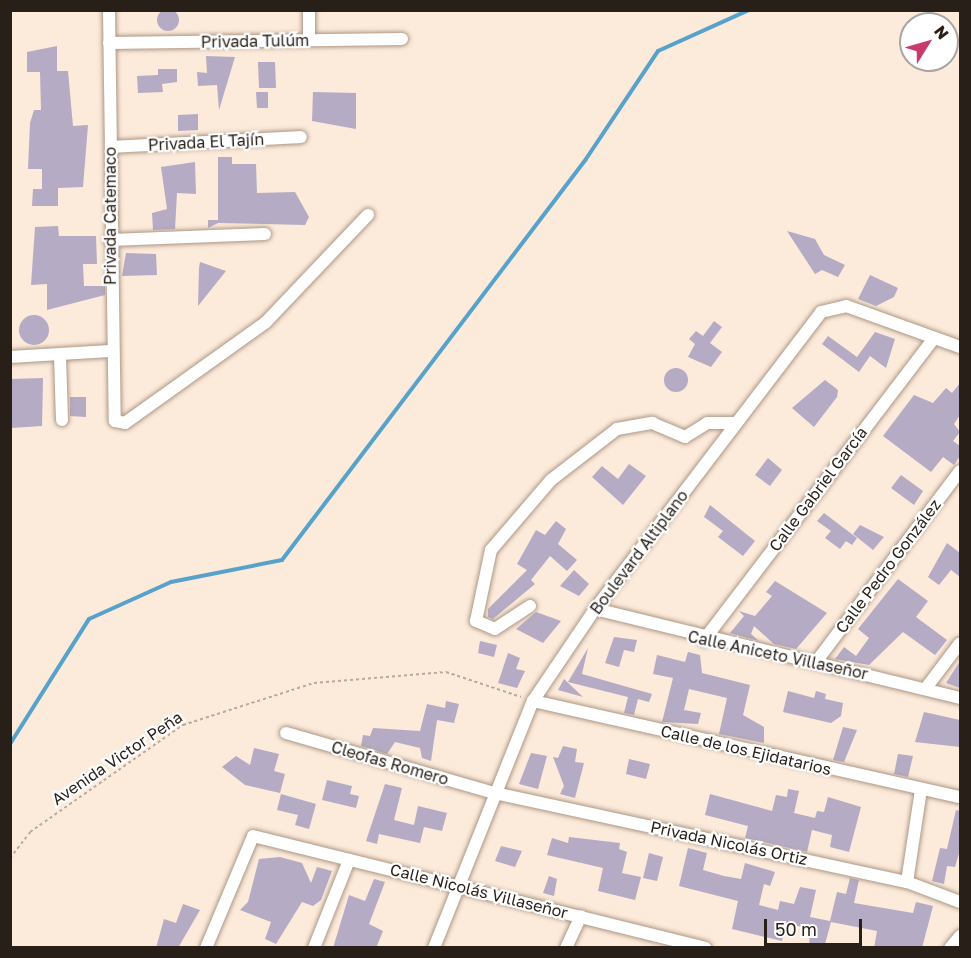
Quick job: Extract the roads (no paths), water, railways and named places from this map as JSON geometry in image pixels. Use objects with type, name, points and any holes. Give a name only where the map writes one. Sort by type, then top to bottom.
[{"type":"street","name":"Privada Catemaco","points":[[109,10],[110,351],[114,421],[125,423],[266,322],[368,215]]},
{"type":"street","points":[[309,10],[309,40]]},
{"type":"street","name":"Privada Tulúm","points":[[109,43],[402,39]]},
{"type":"street","name":"Privada El Tajín","points":[[111,147],[301,137]]},
{"type":"street","points":[[110,240],[265,234]]},
{"type":"street","name":"Boulevard Altiplano","points":[[434,948],[494,793],[533,701],[595,609],[821,312],[831,307],[846,306],[960,347]]},
{"type":"street","name":"Calle Gabriel García","points":[[704,640],[933,339]]},
{"type":"street","points":[[10,357],[60,356],[110,351]]},
{"type":"street","points":[[60,356],[62,420]]},
{"type":"street","points":[[530,606],[495,629],[476,621],[491,550],[551,480],[617,429],[652,423],[685,437],[707,423],[735,423]]},
{"type":"street","name":"Calle Pedro González","points":[[816,662],[960,471]]},
{"type":"street","name":"Calle Aniceto Villaseñor","points":[[595,609],[704,640],[816,662],[960,698]]},
{"type":"street","points":[[926,688],[960,643]]},
{"type":"street","name":"Calle de los Ejidatarios","points":[[533,701],[960,797]]},
{"type":"street","name":"Cleofas Romero","points":[[286,733],[494,793]]},
{"type":"street","points":[[907,882],[921,789]]},
{"type":"street","name":"Privada Nicolás Ortiz","points":[[494,793],[907,882],[960,902]]},
{"type":"street","name":"Calle Nicolás Villaseñor","points":[[206,948],[253,836],[581,916],[664,943],[705,948]]},
{"type":"street","points":[[314,948],[349,860]]},
{"type":"street","points":[[566,948],[581,916]]},
{"type":"street","points":[[950,948],[960,936]]},
{"type":"waterway","points":[[10,744],[89,619],[171,582],[282,560],[586,159],[658,51],[749,10]]}]
